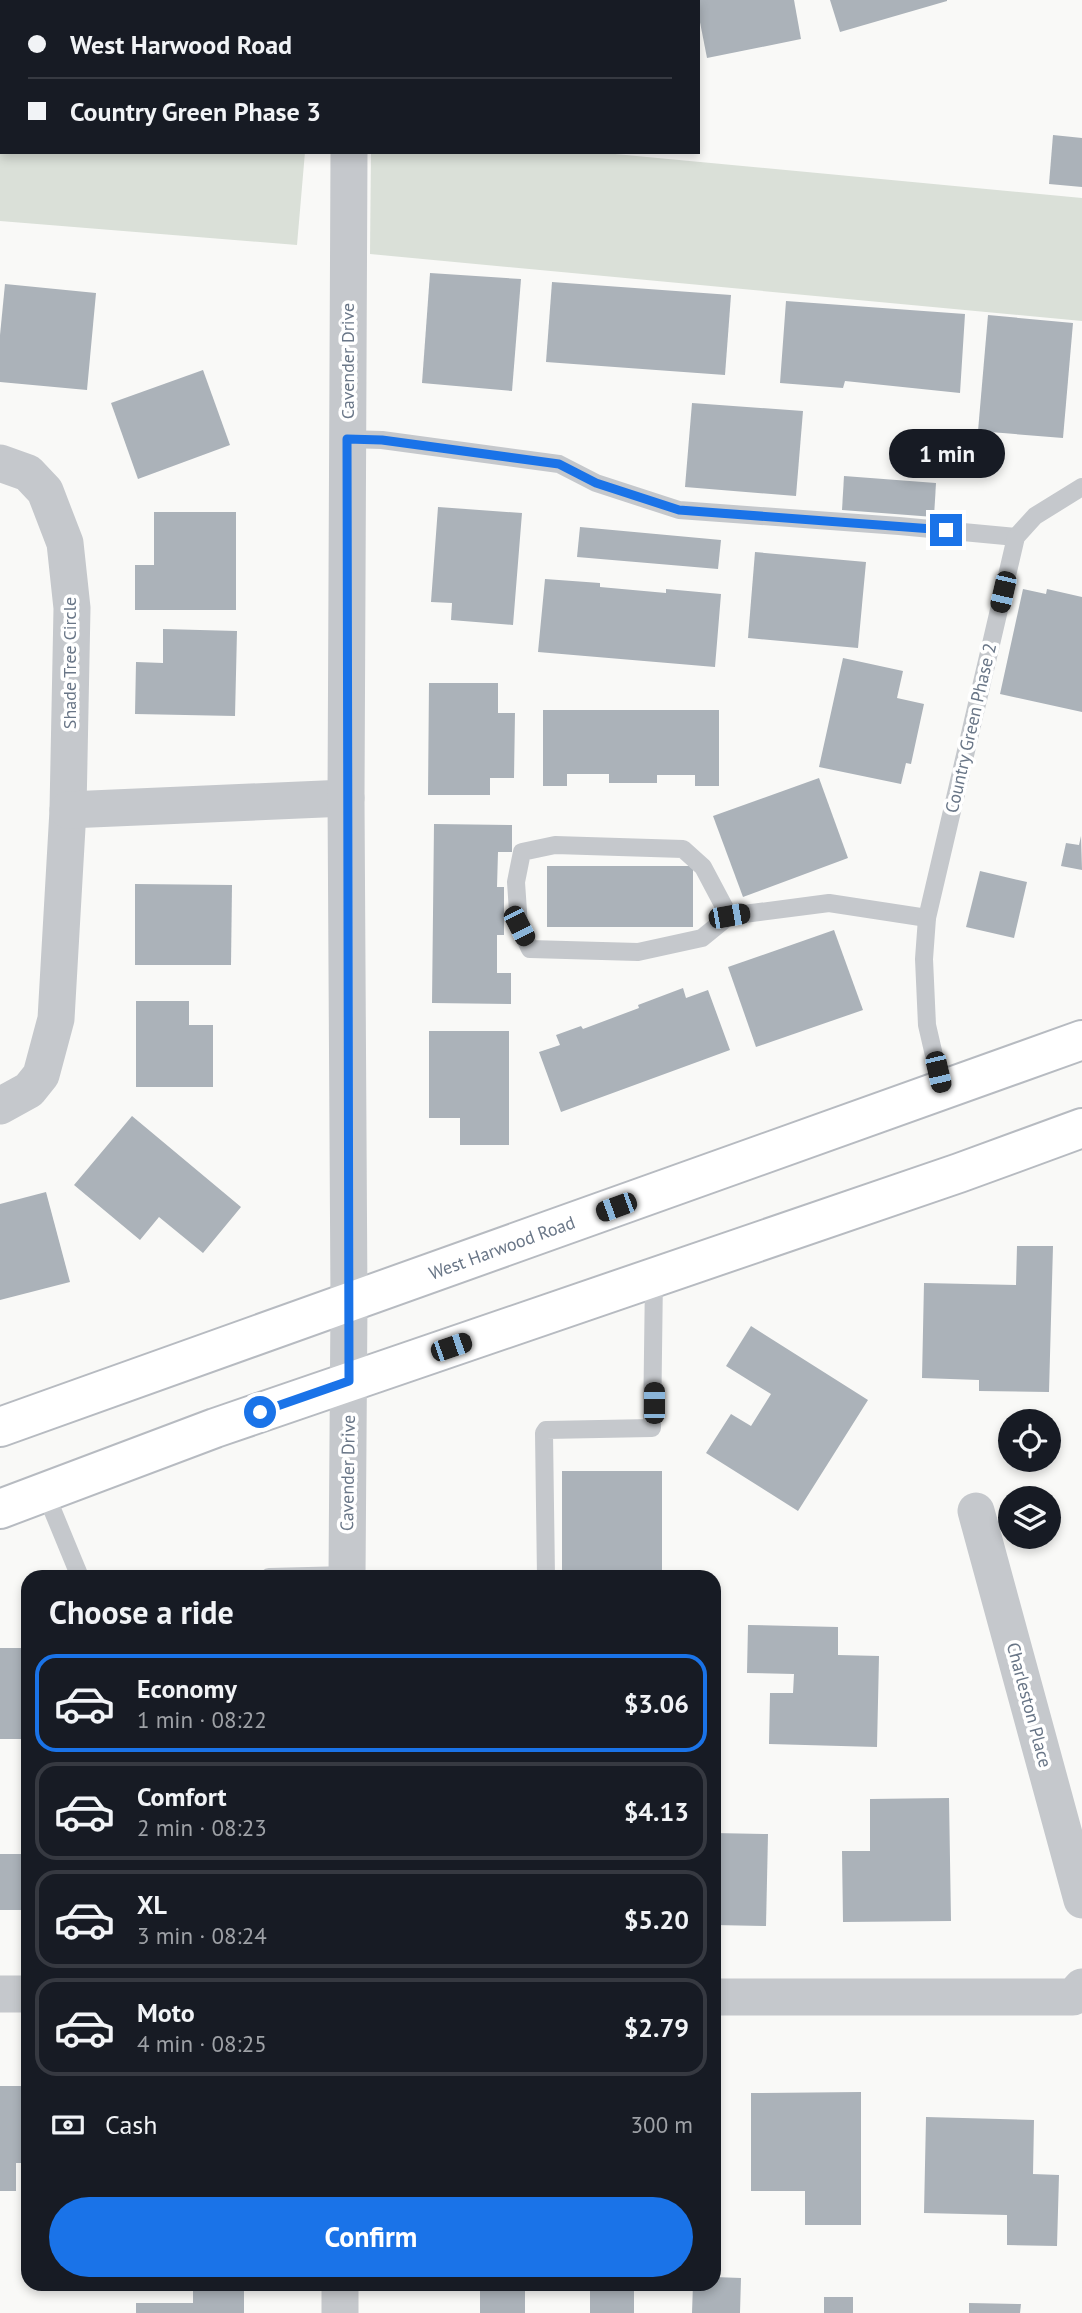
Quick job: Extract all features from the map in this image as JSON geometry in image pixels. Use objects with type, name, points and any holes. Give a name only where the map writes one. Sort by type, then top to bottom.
[{"type":"main road","name":"West Harwood Road","points":[[0,1427],[1082,1040]]},
{"type":"main road","points":[[0,1509],[215,1428],[959,1173],[1082,1128]]},
{"type":"street","name":"Cavender Drive","points":[[347,1570],[349,1303],[346,798],[349,154]]},
{"type":"street","name":"Shade Tree Circle","points":[[0,463],[28,473],[45,491],[65,543],[72,608],[68,810],[56,1019],[41,1075],[29,1090],[0,1106]]},
{"type":"street","points":[[68,810],[346,798]]},
{"type":"street","name":"Charleston Place","points":[[976,1511],[1082,1900]]},
{"type":"street","points":[[721,1997],[1073,1997],[1082,1987]]},
{"type":"street","points":[[0,1994],[21,1994]]},
{"type":"street","points":[[340,2291],[340,2313]]},
{"type":"lane","points":[[347,439],[382,440],[559,464],[596,483],[679,510],[1016,537],[1035,516],[1082,487]]},
{"type":"lane","name":"Country Green Phase 2","points":[[942,1090],[927,1025],[924,959],[927,918],[1016,537]]},
{"type":"lane","points":[[729,916],[703,867],[683,849],[555,845],[522,852],[516,882],[519,926],[530,949],[638,952],[702,938],[729,916],[829,903],[927,918]]},
{"type":"lane","points":[[546,1570],[546,1430],[652,1428],[654,1277]]},
{"type":"lane","points":[[45,1492],[77,1570]]},
{"type":"shaded area","points":[[0,154],[305,154],[297,245],[0,221]]},
{"type":"shaded area","points":[[371,154],[615,154],[1082,198],[1082,321],[370,254]]},
{"type":"building","points":[[700,0],[794,0],[801,39],[707,58],[700,22]]},
{"type":"building","points":[[830,0],[947,0],[947,1],[840,32]]},
{"type":"building","points":[[1053,135],[1082,138],[1082,187],[1049,184]]},
{"type":"building","points":[[430,273],[521,279],[512,391],[422,383]]},
{"type":"building","points":[[552,282],[731,295],[725,375],[546,362]]},
{"type":"building","points":[[5,284],[96,293],[87,390],[0,382],[0,335]]},
{"type":"building","points":[[786,301],[965,314],[960,393],[845,381],[843,388],[780,383]]},
{"type":"building","points":[[988,315],[1073,323],[1063,438],[978,431]]},
{"type":"building","points":[[203,370],[230,445],[138,479],[111,403]]},
{"type":"building","points":[[692,403],[803,411],[796,496],[685,487]]},
{"type":"building","points":[[844,476],[936,483],[934,517],[842,510]]},
{"type":"building","points":[[438,507],[522,513],[513,625],[451,620],[452,603],[431,602]]},
{"type":"building","points":[[154,512],[236,512],[236,610],[135,610],[135,565],[154,565]]},
{"type":"building","points":[[580,527],[721,540],[718,569],[577,557]]},
{"type":"building","points":[[755,552],[866,562],[858,648],[748,638]]},
{"type":"building","points":[[545,579],[600,583],[600,587],[666,593],[666,589],[721,594],[715,667],[538,652]]},
{"type":"building","points":[[1023,589],[1046,594],[1047,589],[1082,597],[1082,712],[1000,694]]},
{"type":"building","points":[[163,629],[237,631],[235,716],[135,714],[136,662],[163,663]]},
{"type":"building","points":[[843,658],[903,671],[897,698],[924,704],[911,764],[906,763],[901,784],[819,767]]},
{"type":"building","points":[[429,683],[498,683],[498,713],[515,713],[514,778],[490,778],[490,795],[428,795]]},
{"type":"building","points":[[543,710],[719,710],[719,786],[695,786],[695,775],[657,775],[657,783],[609,783],[609,774],[567,774],[567,786],[543,786]]},
{"type":"building","points":[[819,778],[848,858],[743,897],[713,816]]},
{"type":"building","points":[[434,824],[512,825],[512,852],[498,852],[497,887],[504,887],[504,935],[497,935],[497,973],[511,973],[511,1004],[432,1003]]},
{"type":"building","points":[[1081,836],[1082,870],[1061,866],[1066,843],[1079,845]]},
{"type":"building","points":[[547,866],[693,866],[693,927],[547,927]]},
{"type":"building","points":[[980,871],[1027,882],[1014,938],[966,927]]},
{"type":"building","points":[[135,884],[232,885],[231,965],[135,965]]},
{"type":"building","points":[[834,930],[863,1010],[756,1047],[728,967]]},
{"type":"building","points":[[683,988],[686,998],[708,990],[730,1050],[561,1112],[539,1052],[560,1045],[556,1035],[581,1026],[583,1029]]},
{"type":"building","points":[[136,1001],[189,1001],[189,1025],[213,1025],[213,1087],[136,1087]]},
{"type":"building","points":[[429,1031],[509,1031],[509,1145],[460,1145],[460,1118],[429,1118]]},
{"type":"building","points":[[132,1116],[241,1207],[203,1253],[159,1217],[140,1240],[74,1185]]},
{"type":"building","points":[[46,1192],[70,1282],[0,1300],[0,1204]]},
{"type":"building","points":[[1017,1246],[1053,1246],[1049,1392],[979,1391],[979,1380],[922,1378],[924,1283],[1016,1285]]},
{"type":"building","points":[[751,1326],[868,1400],[798,1511],[706,1453],[731,1414],[751,1426],[771,1394],[726,1366]]},
{"type":"building","points":[[562,1471],[662,1471],[662,1570],[562,1570]]},
{"type":"building","points":[[748,1625],[838,1627],[838,1655],[879,1656],[877,1747],[769,1744],[770,1693],[793,1693],[794,1674],[747,1673]]},
{"type":"building","points":[[0,1648],[21,1648],[21,1739],[0,1739]]},
{"type":"building","points":[[949,1798],[951,1921],[843,1922],[842,1851],[870,1851],[870,1799]]},
{"type":"building","points":[[721,1833],[768,1834],[766,1926],[721,1925]]},
{"type":"building","points":[[0,1854],[21,1854],[21,1910],[0,1910]]},
{"type":"building","points":[[0,2086],[21,2086],[21,2163],[16,2163],[16,2191],[0,2191]]},
{"type":"building","points":[[861,2092],[861,2225],[805,2225],[805,2191],[751,2191],[751,2093]]},
{"type":"building","points":[[926,2117],[1034,2120],[1033,2174],[1059,2175],[1057,2246],[1007,2245],[1007,2215],[924,2213]]},
{"type":"building","points":[[721,2277],[741,2278],[740,2313],[692,2313],[693,2291],[721,2291]]},
{"type":"building","points":[[193,2291],[244,2291],[244,2313],[136,2313],[136,2303],[193,2303]]},
{"type":"building","points":[[480,2291],[525,2291],[525,2313],[480,2313]]},
{"type":"building","points":[[590,2291],[634,2291],[634,2313],[590,2313]]},
{"type":"building","points":[[824,2297],[853,2297],[853,2313],[824,2313]]},
{"type":"building","points":[[969,2303],[1021,2304],[1020,2313],[969,2313]]},
{"type":"route","points":[[260,1412],[349,1381],[347,439],[382,440],[559,464],[596,483],[679,510],[946,530]]}]
